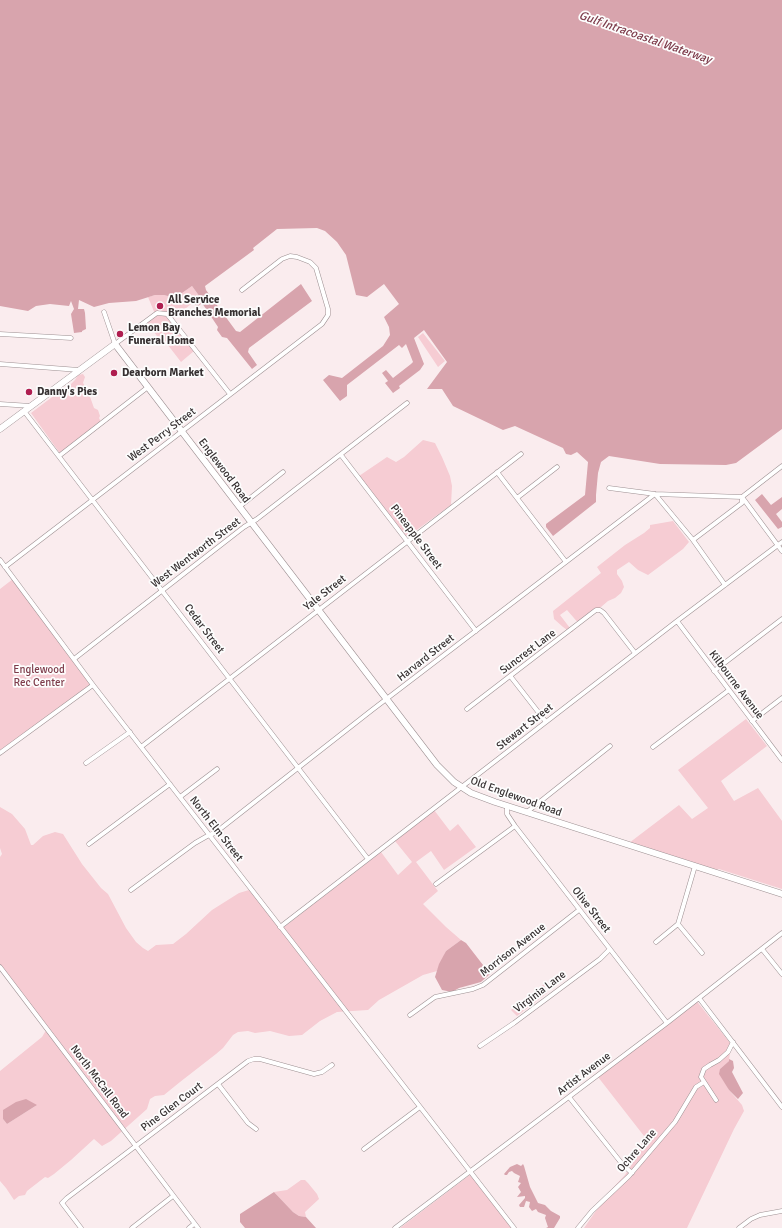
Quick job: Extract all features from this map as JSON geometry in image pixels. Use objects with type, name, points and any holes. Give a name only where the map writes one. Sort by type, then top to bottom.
[{"type":"street","name":"West Perry Street","points":[[5,567],[322,324],[328,315],[328,309],[316,268],[310,262],[297,257],[290,256],[282,259],[242,290]]},
{"type":"street","points":[[104,312],[115,344]]},
{"type":"street","points":[[0,429],[157,313],[167,314],[230,394]]},
{"type":"street","points":[[0,334],[71,338]]},
{"type":"street","name":"Englewood Road","points":[[115,344],[318,610]]},
{"type":"street","points":[[0,364],[78,370]]},
{"type":"street","points":[[59,456],[148,387]]},
{"type":"street","name":"West Wentworth Street","points":[[74,659],[407,403]]},
{"type":"street","points":[[0,404],[30,406]]},
{"type":"street","name":"Cedar Street","points":[[24,411],[368,859]]},
{"type":"street","name":"Yale Street","points":[[141,747],[521,454]]},
{"type":"street","name":"Pineapple Street","points":[[340,455],[476,631]]},
{"type":"street","points":[[609,488],[654,494],[742,497],[782,466]]},
{"type":"street","points":[[517,498],[557,467]]},
{"type":"street","points":[[239,507],[283,472]]},
{"type":"street","points":[[497,472],[566,562]]},
{"type":"street","points":[[654,494],[693,540],[725,585]]},
{"type":"street","name":"Harvard Street","points":[[131,890],[208,834],[215,833],[654,494]]},
{"type":"street","points":[[693,540],[742,503],[742,497]]},
{"type":"street","points":[[742,497],[782,551]]},
{"type":"street","name":"Stewart Street","points":[[280,927],[635,653],[782,542]]},
{"type":"street","name":"North Elm Street","points":[[0,560],[93,685],[514,1228]]},
{"type":"street","name":"Old Englewood Road","points":[[318,610],[437,765],[461,788],[507,806],[782,894]]},
{"type":"street","name":"Suncrest Lane","points":[[466,710],[511,677],[596,610],[600,610],[604,613],[635,653]]},
{"type":"street","points":[[714,671],[782,619]]},
{"type":"street","name":"Kilbourne Avenue","points":[[677,621],[782,760]]},
{"type":"street","points":[[511,677],[546,722]]},
{"type":"street","points":[[0,754],[93,685]]},
{"type":"street","points":[[653,747],[728,690]]},
{"type":"street","points":[[752,721],[782,698]]},
{"type":"street","points":[[86,762],[130,732]]},
{"type":"street","points":[[527,812],[610,746]]},
{"type":"street","points":[[180,797],[217,769]]},
{"type":"street","points":[[89,844],[170,784]]},
{"type":"street","name":"Olive Street","points":[[507,806],[507,814],[515,826],[667,1023]]},
{"type":"street","points":[[436,884],[515,826]]},
{"type":"street","points":[[656,942],[678,924],[695,866]]},
{"type":"street","name":"Morrison Avenue","points":[[410,1015],[435,998],[473,989],[483,984],[579,910]]},
{"type":"street","points":[[678,924],[702,953]]},
{"type":"street","name":"Artist Avenue","points":[[395,1228],[667,1023],[782,933]]},
{"type":"street","name":"Virginia Lane","points":[[480,1046],[520,1019],[600,959],[610,949]]},
{"type":"street","points":[[762,949],[782,974]]},
{"type":"street","name":"North McCall Road","points":[[0,967],[198,1228]]},
{"type":"street","points":[[698,998],[782,1107]]},
{"type":"street","points":[[716,1100],[701,1077],[704,1070],[728,1052],[733,1042]]},
{"type":"street","name":"Pine Glen Court","points":[[81,1228],[62,1203],[248,1061],[260,1059],[314,1074],[322,1072],[332,1065]]},
{"type":"street","name":"Ochre Lane","points":[[578,1228],[592,1211],[632,1173],[675,1122],[696,1087],[704,1082]]},
{"type":"street","points":[[218,1084],[248,1123],[256,1129]]},
{"type":"street","points":[[569,1097],[609,1148],[632,1173]]},
{"type":"street","points":[[364,1149],[420,1107]]},
{"type":"street","points":[[132,1228],[173,1196]]},
{"type":"street","points":[[739,1228],[751,1219],[760,1215],[782,1211]]},
{"type":"street","points":[[189,1228],[194,1224]]},
{"type":"green space","points":[[192,286],[200,297],[171,320],[194,351],[181,362],[164,340],[159,339],[146,320],[155,314],[148,297],[164,295],[175,298]]},
{"type":"green space","points":[[423,333],[445,361],[438,367],[418,337]]},
{"type":"green space","points":[[83,374],[85,377],[83,383],[88,391],[94,408],[98,410],[101,422],[61,453],[31,413],[64,388],[67,390],[71,387],[70,385],[78,375]]},
{"type":"green space","points":[[423,440],[435,443],[442,457],[450,476],[452,486],[451,505],[407,537],[396,525],[359,476],[387,457],[396,462]]},
{"type":"green space","points":[[673,521],[689,542],[683,549],[648,575],[638,570],[629,562],[617,570],[617,574],[624,587],[621,593],[615,598],[608,601],[580,625],[567,610],[560,615],[573,632],[570,632],[554,619],[553,611],[601,573],[597,567],[625,545],[644,533],[650,528],[650,525]]},
{"type":"green space","name":"Englewood Rec Center","points":[[13,579],[93,685],[0,753],[0,589]]},
{"type":"green space","points":[[746,719],[767,746],[721,781],[734,801],[758,788],[782,821],[782,889],[629,843],[679,805],[692,819],[708,808],[678,770]]},
{"type":"green space","points":[[0,807],[12,814],[25,829],[31,845],[43,836],[55,832],[63,834],[82,864],[101,888],[108,894],[126,928],[136,942],[148,951],[156,945],[173,944],[212,910],[239,893],[249,890],[284,927],[381,852],[398,875],[412,862],[395,841],[434,810],[450,831],[458,824],[476,847],[444,870],[431,851],[416,862],[438,891],[423,904],[461,940],[446,951],[437,971],[423,975],[379,1000],[368,1010],[337,1012],[320,1021],[302,1035],[289,1036],[270,1031],[255,1033],[248,1031],[238,1032],[233,1035],[223,1048],[216,1054],[164,1095],[155,1096],[150,1099],[147,1109],[111,1141],[102,1146],[94,1139],[54,1174],[48,1178],[45,1177],[27,1191],[25,1195],[19,1196],[14,1200],[0,1181],[0,1071],[42,1037],[48,1027],[0,968],[0,857],[2,854],[0,848]],"holes":[[[37,1105],[7,1124],[3,1119]]]},
{"type":"green space","points":[[544,984],[547,993],[517,1016],[511,1010]]},
{"type":"green space","points":[[695,999],[731,1044],[729,1061],[720,1069],[729,1090],[742,1105],[744,1111],[687,1228],[584,1228],[609,1192],[625,1175],[634,1161],[644,1136],[598,1077]]},
{"type":"green space","points":[[471,1174],[514,1228],[400,1228]]},
{"type":"green space","points":[[301,1180],[305,1180],[308,1183],[319,1199],[305,1212],[306,1217],[299,1216],[293,1212],[274,1192],[287,1190]]},
{"type":"water","name":"Gulf Intracoastal Waterway","points":[[0,0],[782,0],[782,429],[736,463],[726,465],[660,464],[609,456],[601,462],[598,473],[596,502],[553,536],[546,527],[546,524],[585,495],[588,462],[577,452],[571,455],[566,454],[563,448],[515,426],[503,430],[453,406],[442,389],[427,389],[447,362],[424,330],[414,338],[424,364],[420,370],[399,386],[400,388],[393,393],[385,383],[388,381],[382,373],[386,370],[393,378],[413,362],[406,344],[402,348],[399,345],[347,385],[347,396],[340,401],[323,380],[329,375],[342,378],[383,346],[390,335],[389,327],[384,317],[399,304],[384,284],[367,297],[356,295],[346,255],[337,242],[325,231],[317,228],[277,229],[253,248],[254,250],[205,286],[206,290],[236,331],[240,332],[301,284],[312,301],[249,348],[248,352],[257,365],[252,369],[227,338],[222,337],[217,330],[218,327],[202,303],[197,307],[194,303],[200,297],[192,286],[175,298],[164,295],[155,295],[136,301],[109,303],[94,307],[79,300],[78,309],[84,309],[86,329],[82,332],[74,333],[71,314],[74,309],[71,301],[69,306],[50,304],[36,306],[28,311],[0,306]]},
{"type":"water","points":[[762,494],[771,505],[782,497],[782,509],[776,514],[782,522],[782,527],[778,529],[755,500]]},
{"type":"water","points":[[461,940],[466,943],[490,974],[481,982],[459,988],[452,992],[442,990],[435,977],[439,964],[446,951]]},
{"type":"water","points":[[729,1059],[733,1061],[734,1068],[732,1072],[743,1093],[738,1099],[729,1090],[719,1074],[720,1069],[729,1061]]},
{"type":"water","points":[[26,1099],[37,1105],[7,1124],[3,1119],[3,1110],[16,1102]]},
{"type":"water","points":[[517,1164],[521,1166],[523,1164],[530,1187],[538,1203],[545,1205],[551,1211],[560,1216],[554,1228],[546,1228],[548,1227],[545,1218],[546,1215],[538,1212],[536,1209],[532,1211],[529,1207],[530,1202],[526,1201],[524,1207],[520,1207],[519,1205],[525,1196],[517,1197],[521,1192],[518,1187],[521,1183],[518,1182],[520,1176],[512,1171],[507,1175],[504,1174],[510,1167]]},
{"type":"water","points":[[274,1192],[293,1212],[299,1216],[306,1217],[316,1228],[245,1228],[240,1222],[240,1214]]},
{"type":"place","name":"All Service Branches Memorial","points":[[160,306]]},
{"type":"place","name":"Lemon Bay Funeral Home","points":[[120,334]]},
{"type":"place","name":"Dearborn Market","points":[[114,373]]},
{"type":"place","name":"Danny's Pies","points":[[29,392]]}]
